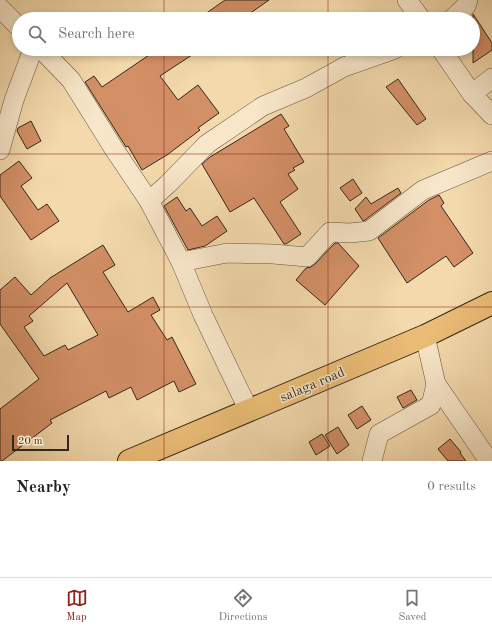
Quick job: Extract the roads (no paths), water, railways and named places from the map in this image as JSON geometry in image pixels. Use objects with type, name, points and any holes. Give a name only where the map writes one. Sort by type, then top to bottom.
[{"type":"main road","name":"salaga road","points":[[139,459],[425,336],[492,302]]},
{"type":"street","points":[[407,0],[416,12]]},
{"type":"street","points":[[460,12],[466,6],[468,0]]},
{"type":"street","points":[[0,8],[12,19]]},
{"type":"street","points":[[0,150],[14,100],[30,56]]},
{"type":"street","points":[[48,56],[71,80],[114,149],[149,201],[181,262],[203,315],[248,411]]},
{"type":"street","points":[[149,201],[207,144],[263,106],[306,88],[344,67],[375,56]]},
{"type":"street","points":[[446,56],[472,94],[492,115]]},
{"type":"street","points":[[472,94],[492,78]]},
{"type":"street","points":[[181,262],[227,253],[273,254],[307,257],[330,232],[350,233],[370,231],[423,190],[492,161]]},
{"type":"street","points":[[425,336],[436,384],[489,461]]},
{"type":"street","points":[[372,461],[379,434],[431,405],[436,384]]}]
